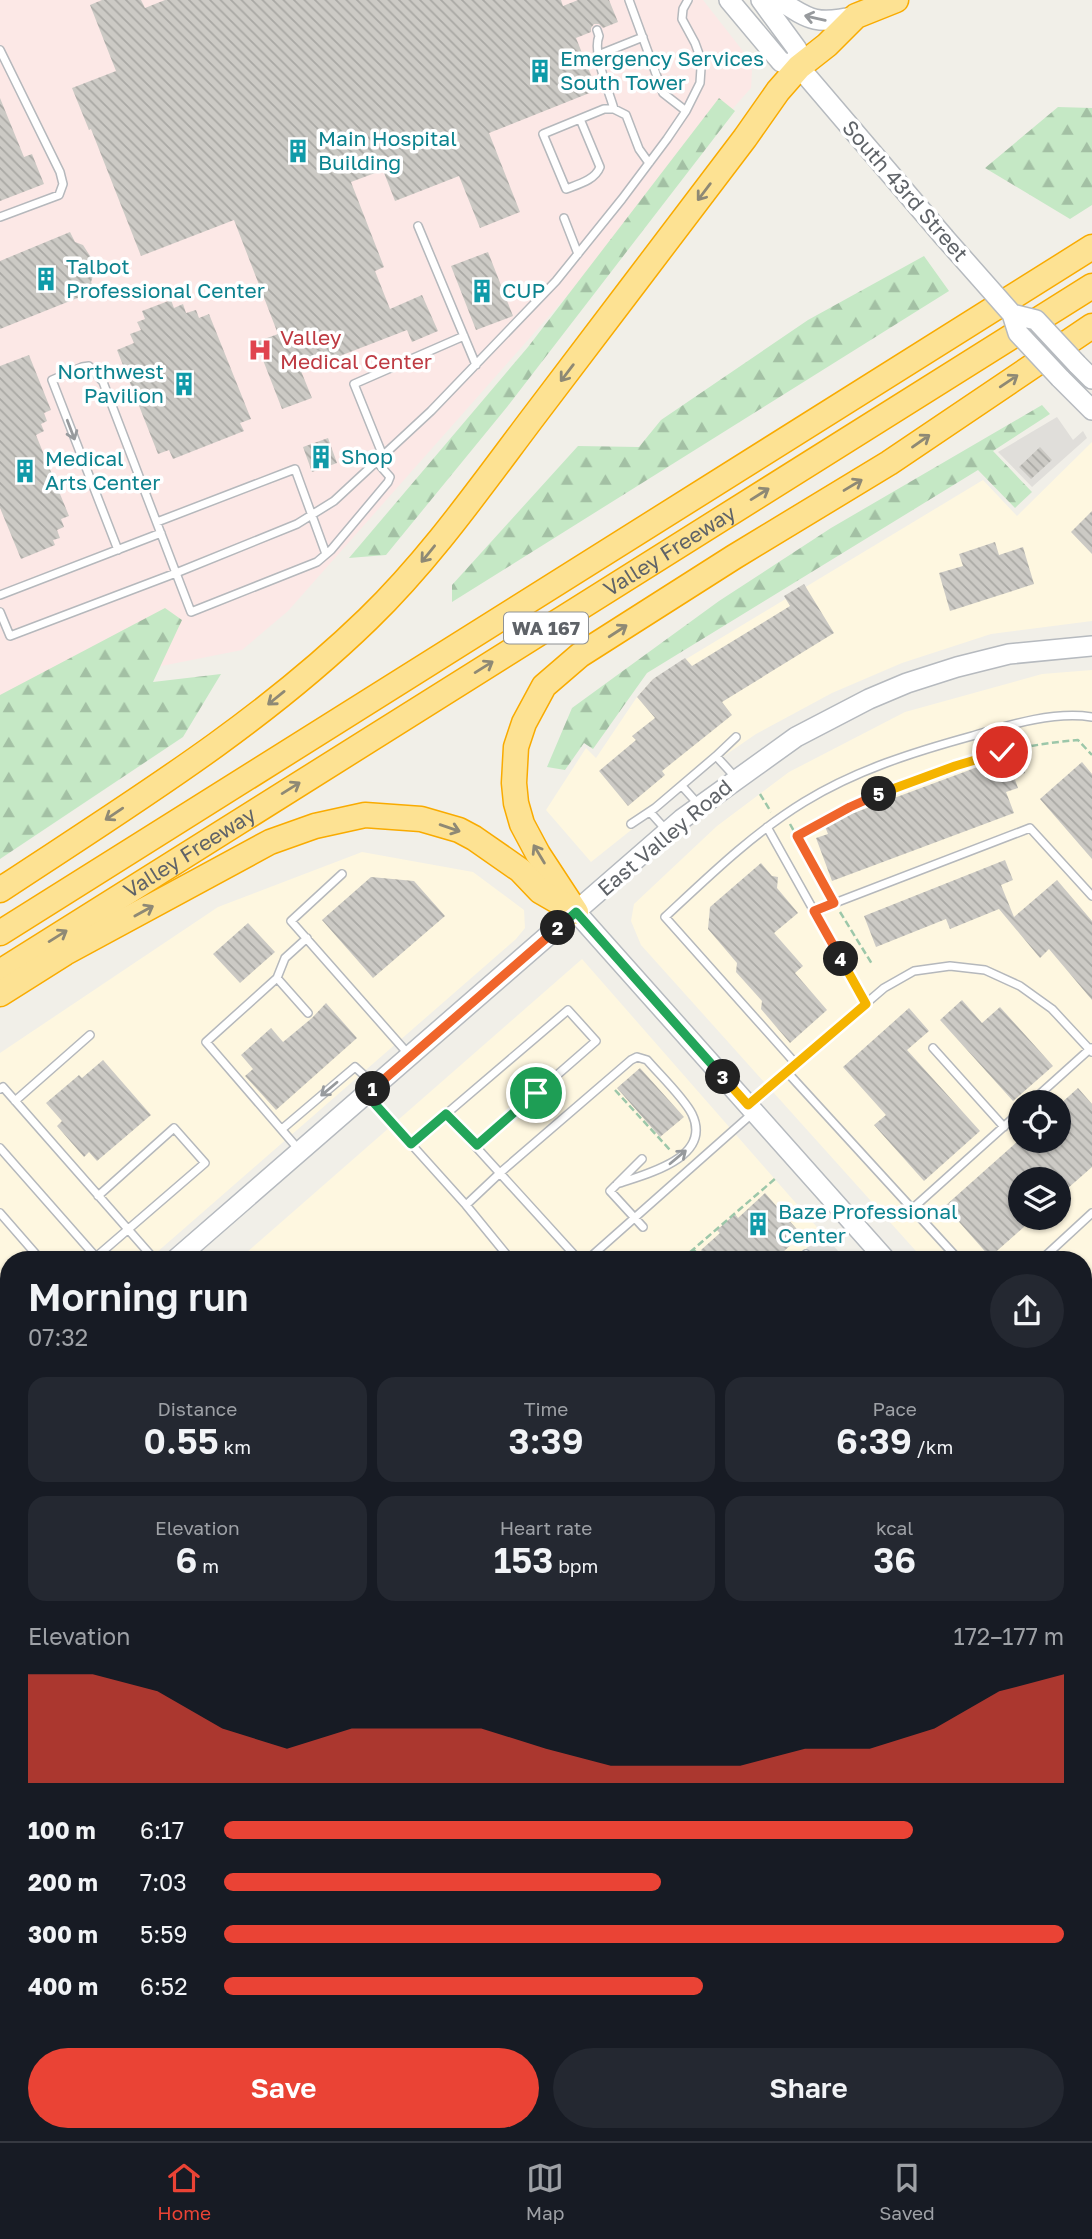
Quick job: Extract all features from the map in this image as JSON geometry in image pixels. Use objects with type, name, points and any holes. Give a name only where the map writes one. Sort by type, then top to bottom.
[{"type":"highway","points":[[0,890],[223,740],[329,655],[393,594],[461,512],[746,138],[778,91],[799,67],[827,45],[856,16],[896,0]]},
{"type":"highway","name":"WA 167","points":[[0,916],[1092,231]]},
{"type":"highway","points":[[0,933],[1092,247]]},
{"type":"highway","name":"Valley Freeway","points":[[0,972],[1092,286]]},
{"type":"highway","points":[[576,912],[538,854],[522,824],[516,803],[516,747],[524,723],[544,686],[580,655],[889,463],[1092,326]]},
{"type":"highway","points":[[0,994],[65,953],[270,842],[316,826],[365,815],[421,819],[458,830],[520,870],[540,891],[576,912]]},
{"type":"main road","name":"South 43rd Street","points":[[729,0],[782,62],[799,67],[1012,314],[1018,333],[1092,410]]},
{"type":"main road","name":"South 43rd Street","points":[[761,0],[797,49],[799,67]]},
{"type":"main road","points":[[779,0],[802,15],[831,22],[856,16]]},
{"type":"main road","name":"South 43rd Street","points":[[1012,314],[1036,320],[1092,379]]},
{"type":"main road","name":"East Valley Road","points":[[185,1251],[668,832],[699,806],[796,737],[869,699],[957,667],[1009,654],[1092,646]]},
{"type":"main road","points":[[576,912],[878,1251]]},
{"type":"lane","points":[[629,0],[663,93],[686,111]]},
{"type":"lane","points":[[0,612],[10,636],[297,524],[334,501],[431,411],[556,281],[649,163],[686,111],[700,83],[701,68],[695,43],[682,19],[688,0]]},
{"type":"lane","points":[[597,30],[598,55],[614,109]]},
{"type":"lane","points":[[598,55],[643,37]]},
{"type":"lane","points":[[0,50],[60,172],[63,184],[59,195],[0,217]]},
{"type":"lane","points":[[580,119],[600,166],[598,173],[591,178],[566,189],[543,134],[604,109],[614,109],[626,115],[639,149],[649,163]]},
{"type":"lane","points":[[564,218],[578,254]]},
{"type":"lane","points":[[418,226],[476,365]]},
{"type":"lane","points":[[383,456],[354,384],[464,336]]},
{"type":"lane","points":[[118,550],[52,380],[82,366],[89,366],[103,382],[191,612],[317,562],[388,482],[390,477],[377,462]]},
{"type":"lane","points":[[157,522],[295,469],[326,554]]},
{"type":"lane","points":[[0,595],[161,533]]},
{"type":"lane","points":[[796,1064],[665,917],[728,858],[778,819],[807,800],[866,771],[999,728],[1066,715],[1092,717]]},
{"type":"lane","points":[[631,824],[682,786],[736,737]]},
{"type":"lane","points":[[716,755],[736,779]]},
{"type":"lane","points":[[682,786],[699,806]]},
{"type":"lane","points":[[650,812],[668,832]]},
{"type":"lane","points":[[767,827],[866,1004]]},
{"type":"lane","points":[[814,911],[1030,828],[1092,896]]},
{"type":"lane","points":[[342,874],[291,921],[410,1056]]},
{"type":"lane","points":[[301,1151],[206,1042],[277,978],[285,958],[307,938]]},
{"type":"lane","points":[[597,1251],[796,1064],[884,988],[914,971],[950,966],[985,971],[1020,986],[1052,1010],[1091,1050],[1045,1090]]},
{"type":"lane","points":[[277,978],[308,1013]]},
{"type":"lane","points":[[411,1144],[568,1010],[596,1041],[477,1145]]},
{"type":"lane","points":[[15,1101],[90,1035]]},
{"type":"lane","points":[[933,1048],[1004,1127]]},
{"type":"lane","points":[[466,1205],[631,1060],[638,1057],[647,1060],[691,1112],[696,1136],[689,1148],[664,1168],[617,1184]]},
{"type":"lane","points":[[282,1129],[355,1067],[411,1144],[504,1251]]},
{"type":"lane","points":[[787,1072],[951,1251]]},
{"type":"lane","points":[[0,1089],[2,1087],[15,1101],[147,1251]]},
{"type":"lane","points":[[446,1114],[571,1251]]},
{"type":"lane","points":[[912,1209],[1008,1123]]},
{"type":"lane","points":[[98,1196],[174,1128],[205,1163],[103,1251]]},
{"type":"lane","points":[[0,1148],[91,1251]]},
{"type":"lane","points":[[642,1158],[610,1191],[643,1227]]},
{"type":"lane","points":[[0,1213],[33,1251]]},
{"type":"lane","points":[[1051,1251],[1092,1213]]},
{"type":"path","points":[[797,836],[850,807],[901,785],[1024,746],[1078,740],[1092,755]]},
{"type":"path","points":[[760,794],[775,818],[788,821],[872,964]]},
{"type":"path","points":[[614,1089],[677,1158]]},
{"type":"path","points":[[693,1249],[776,1178]]},
{"type":"shaded area","name":"Valley Medical Center","points":[[0,0],[703,0],[746,55],[752,71],[751,88],[288,611],[242,650],[0,698]]},
{"type":"shaded area","points":[[1057,417],[1073,440],[1083,431],[1087,438],[1032,487],[998,452]]},
{"type":"shaded area","points":[[1092,442],[1092,621],[991,634],[902,663],[832,693],[756,734],[724,756],[591,862],[546,810],[586,748],[596,758],[637,697],[653,679],[983,480],[1017,516]]},
{"type":"shaded area","points":[[1092,670],[1092,1251],[916,1251],[641,945],[631,921],[634,904],[717,826],[789,772],[905,712],[1042,674]]},
{"type":"shaded area","points":[[362,852],[473,872],[524,910],[525,928],[516,939],[158,1251],[0,1251],[0,1053],[218,907]]},
{"type":"shaded area","points":[[582,959],[823,1234],[803,1251],[248,1251]]},
{"type":"shaded area","points":[[823,1234],[838,1251],[803,1251]]},
{"type":"green space","points":[[719,98],[735,111],[507,407],[386,555],[349,558],[528,347]]},
{"type":"green space","points":[[1058,107],[1092,108],[1092,205],[1070,219],[985,168]]},
{"type":"green space","points":[[924,256],[949,291],[452,602],[452,585],[578,446],[639,447],[661,420],[808,320]]},
{"type":"green space","points":[[1042,405],[1050,414],[993,451],[1032,492],[1015,508],[978,470],[647,673],[593,749],[584,743],[565,770],[547,767],[572,708],[719,601],[831,528]]},
{"type":"green space","points":[[165,608],[182,620],[153,682],[221,674],[183,737],[0,859],[0,695]]},
{"type":"building","name":"Main Hospital Building","points":[[102,0],[141,0],[145,8],[165,0],[561,0],[563,6],[578,0],[609,0],[618,22],[603,28],[594,24],[591,32],[576,38],[597,90],[489,133],[520,212],[480,228],[459,176],[395,201],[383,170],[351,182],[384,267],[375,271],[390,309],[422,295],[438,331],[412,342],[407,330],[301,371],[312,398],[282,409],[256,342],[278,334],[234,220],[141,256],[72,88],[116,71],[90,5]]},
{"type":"building","points":[[0,98],[24,157],[32,154],[44,184],[0,201]]},
{"type":"building","name":"Talbot Professional Center","points":[[70,232],[75,242],[83,245],[92,259],[95,270],[91,282],[95,291],[0,329],[0,261]]},
{"type":"building","name":"CUP","points":[[488,252],[513,316],[476,330],[451,266]]},
{"type":"building","name":"Northwest Pavilion","points":[[171,300],[174,308],[183,304],[186,313],[196,310],[199,318],[209,314],[251,419],[240,423],[244,431],[173,459],[169,450],[158,454],[117,350],[134,343],[130,334],[141,330],[137,322],[145,319],[142,311]]},
{"type":"building","name":"Medical Arts Center","points":[[29,355],[51,410],[44,413],[47,421],[41,424],[44,431],[36,435],[69,516],[61,519],[64,527],[57,530],[60,538],[53,540],[55,545],[21,559],[0,508],[0,366]]},
{"type":"building","name":"Shop","points":[[328,438],[337,463],[312,472],[303,447]]},
{"type":"building","points":[[1040,447],[1052,460],[1031,479],[1019,467]]},
{"type":"building","points":[[1092,511],[1092,554],[1071,532]]},
{"type":"building","points":[[995,542],[999,555],[1023,547],[1034,584],[950,611],[939,573],[963,566],[959,554]]},
{"type":"building","points":[[804,584],[834,633],[722,702],[732,715],[662,771],[665,775],[628,806],[599,771],[636,740],[632,736],[655,718],[637,697],[653,679],[685,658],[692,666],[790,606],[784,596]]},
{"type":"building","points":[[1018,752],[1025,773],[1014,777],[1018,788],[1006,792],[1014,813],[832,881],[816,838],[828,834],[824,824]]},
{"type":"building","points":[[1082,762],[1092,774],[1092,859],[1040,799]]},
{"type":"building","points":[[1005,860],[1013,880],[1001,885],[1014,917],[1057,880],[1092,921],[1092,1000],[1049,949],[1040,958],[999,909],[950,929],[946,919],[876,947],[864,916]]},
{"type":"building","points":[[761,863],[772,876],[778,877],[777,888],[798,913],[774,933],[803,966],[795,973],[827,1010],[790,1043],[761,1009],[762,1001],[736,972],[737,963],[708,929],[710,907]]},
{"type":"building","points":[[371,877],[414,881],[445,916],[373,978],[322,920]]},
{"type":"building","points":[[248,923],[275,952],[240,983],[213,954]]},
{"type":"building","points":[[962,1000],[982,1023],[1000,1007],[1053,1066],[1026,1090],[1008,1090],[1008,1095],[940,1020]]},
{"type":"building","points":[[326,1003],[357,1038],[276,1110],[245,1076],[253,1069],[241,1055],[271,1028],[283,1042]]},
{"type":"building","points":[[909,1008],[929,1031],[907,1050],[980,1131],[924,1181],[874,1125],[886,1115],[843,1067]]},
{"type":"building","points":[[103,1060],[151,1115],[97,1161],[89,1152],[84,1157],[57,1126],[62,1121],[46,1103],[79,1075],[82,1078]]},
{"type":"building","points":[[640,1068],[684,1117],[660,1137],[617,1088]]},
{"type":"building","points":[[1078,1088],[1092,1104],[1092,1167],[1071,1185],[1071,1167],[1008,1167],[1008,1230],[1020,1230],[997,1251],[985,1251],[945,1206],[1008,1150],[1008,1153],[1071,1153],[1071,1094]]},
{"type":"building","name":"Baze Professional Center","points":[[765,1193],[802,1235],[784,1251],[702,1251],[720,1233],[717,1230],[735,1214],[738,1218]]},
{"type":"place","name":"Emergency Services South Tower","points":[[540,71]]},
{"type":"place","name":"Main Hospital Building","points":[[298,151]]},
{"type":"place","name":"Talbot Professional Center","points":[[46,279]]},
{"type":"place","name":"CUP","points":[[482,291]]},
{"type":"place","name":"Valley Medical Center","points":[[260,350]]},
{"type":"place","name":"Northwest Pavilion","points":[[184,384]]},
{"type":"place","name":"Shop","points":[[321,457]]},
{"type":"place","name":"Medical Arts Center","points":[[25,471]]},
{"type":"place","name":"Baze Professional Center","points":[[758,1224]]},
{"type":"route","points":[[536,1093],[477,1145],[446,1114],[411,1144],[366,1094],[576,912],[748,1105],[866,1004],[814,911],[834,903],[797,836],[850,807],[901,785],[1002,752]]}]
